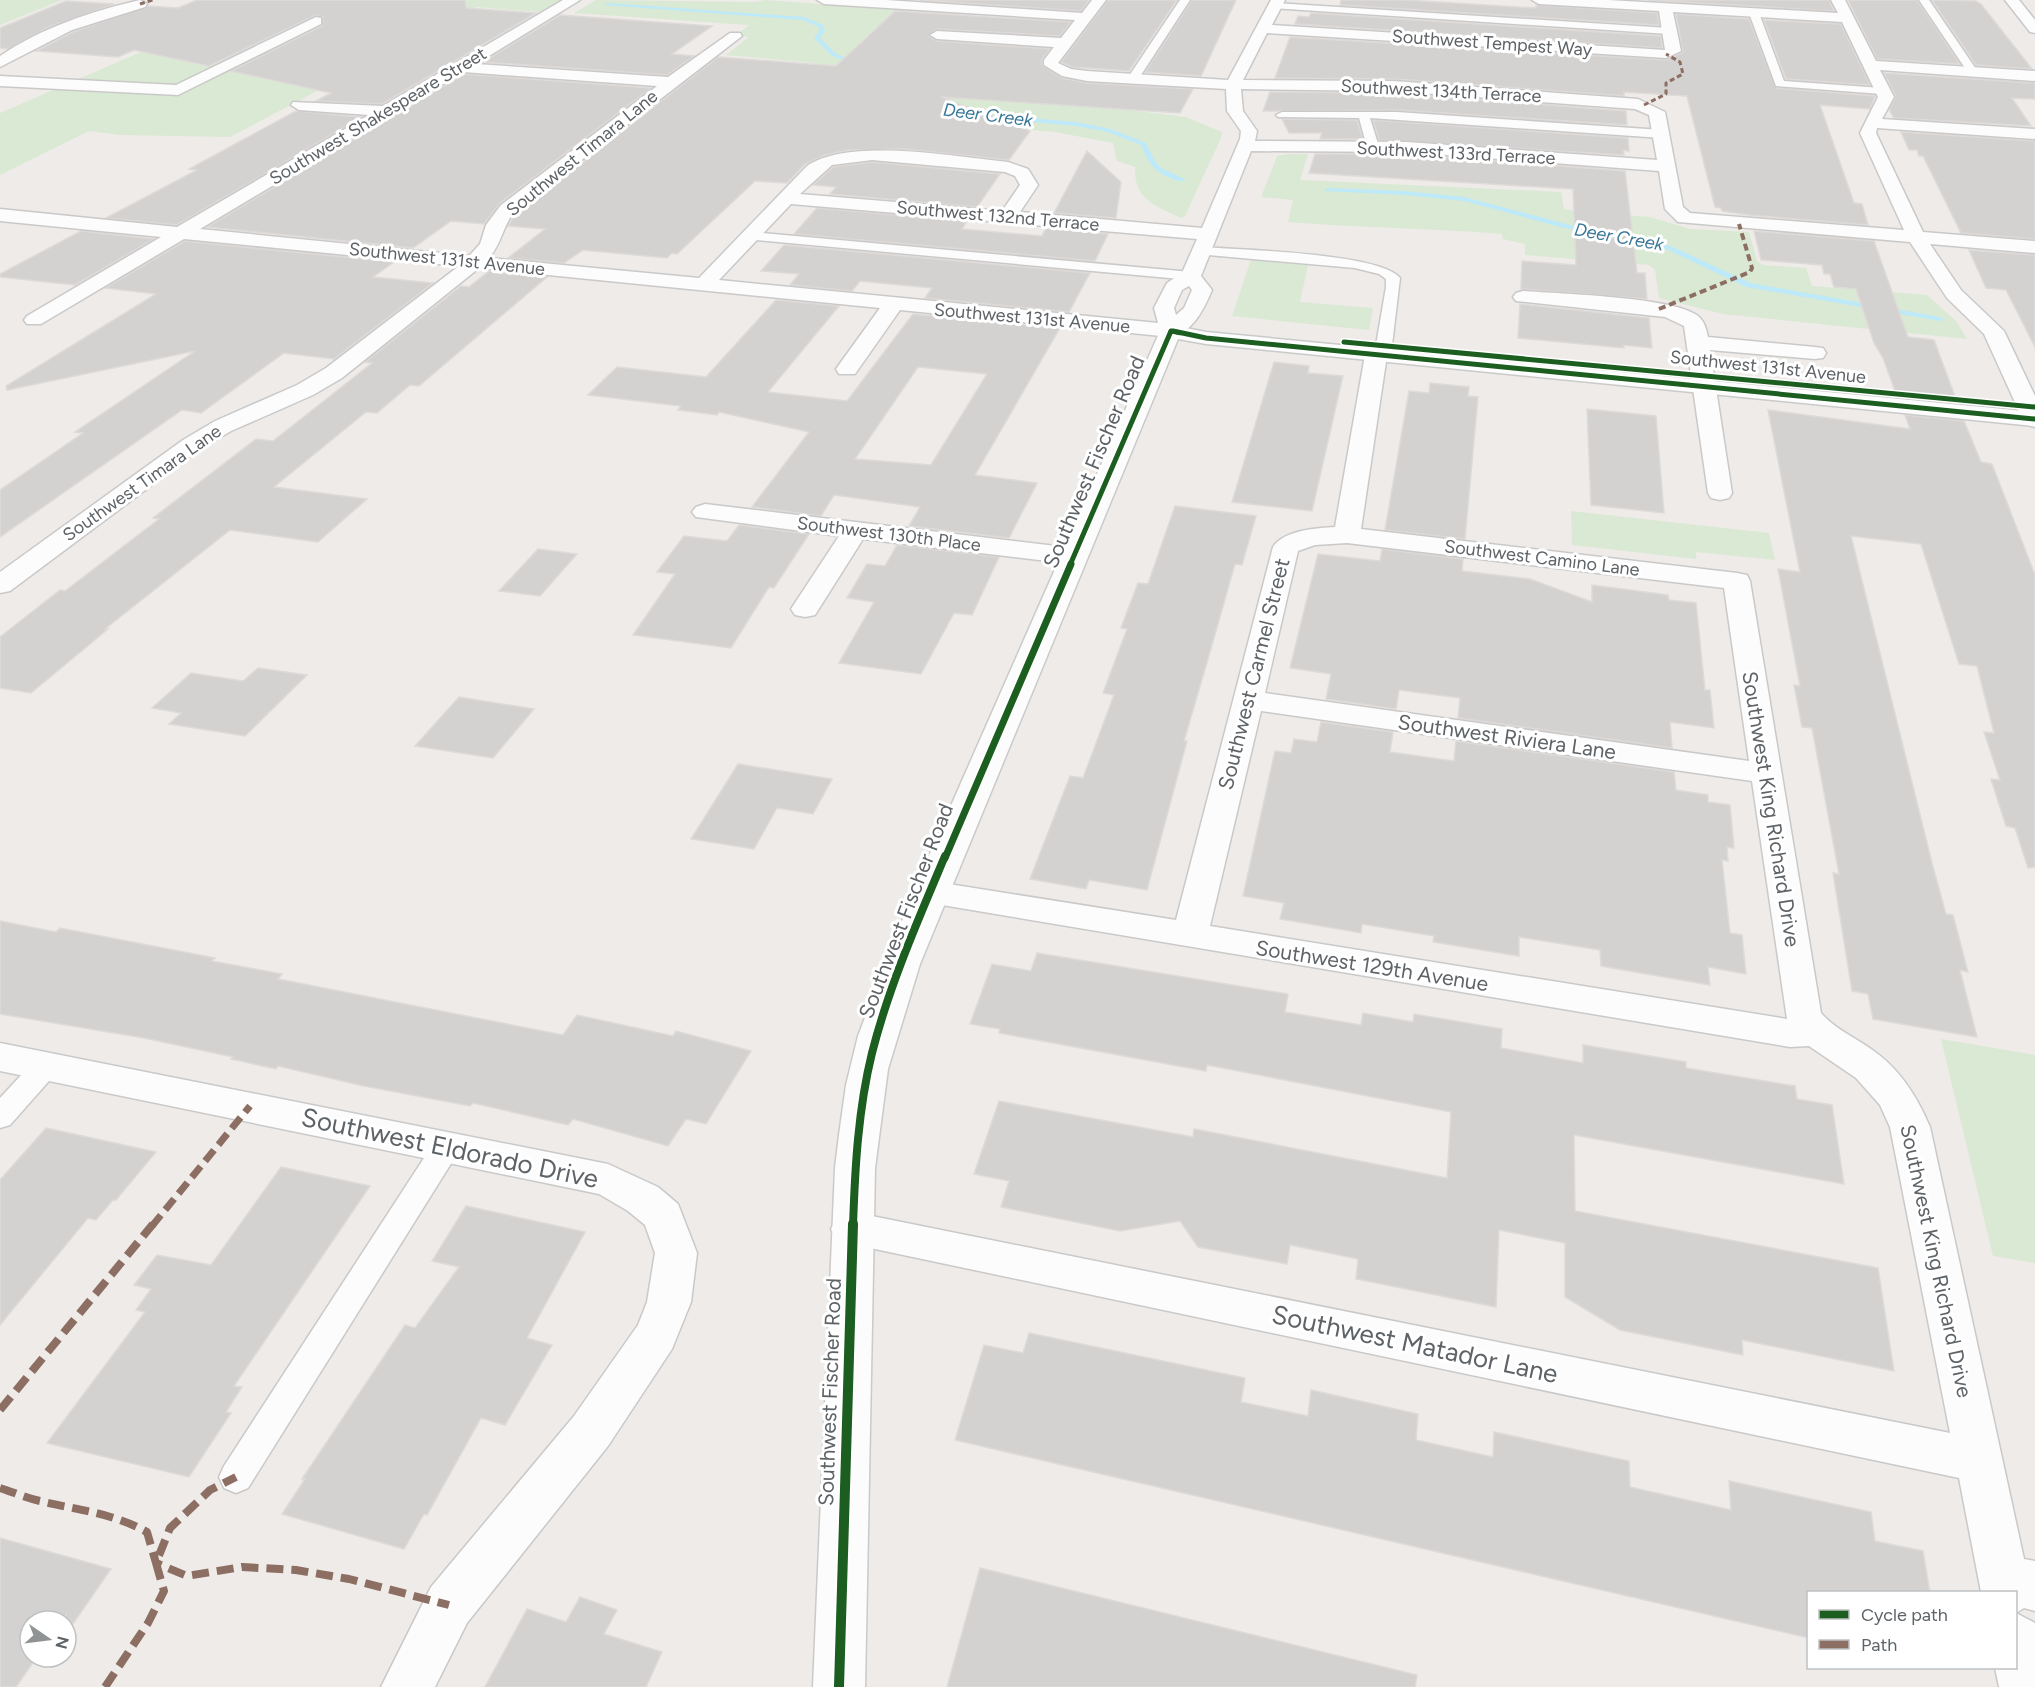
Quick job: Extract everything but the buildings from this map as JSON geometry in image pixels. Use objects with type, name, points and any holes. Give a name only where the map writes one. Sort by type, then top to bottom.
[{"type":"street","name":"Southwest Shakespeare Street","points":[[34,320],[573,0]]},
{"type":"street","points":[[824,0],[1085,17]]},
{"type":"street","points":[[937,35],[1064,43],[1099,0]]},
{"type":"street","points":[[1539,0],[1848,18]]},
{"type":"street","points":[[1838,0],[1882,91],[1886,104],[1872,123],[1868,133],[1917,238],[1954,294],[1993,331],[2034,414]]},
{"type":"street","points":[[2012,0],[2035,29]]},
{"type":"street","points":[[1191,276],[1245,146],[1249,130],[1235,111],[1233,86],[1277,3]]},
{"type":"street","points":[[0,63],[24,47],[113,11],[140,4]]},
{"type":"street","name":"Southwest Tempest Way","points":[[1264,28],[1666,54],[1674,51],[1665,8]]},
{"type":"street","points":[[0,81],[178,90],[316,21]]},
{"type":"street","name":"Southwest Timara Lane","points":[[0,585],[190,445],[223,426],[305,390],[334,373],[465,272],[489,246],[495,225],[507,209],[671,82],[735,36]]},
{"type":"street","name":"Southwest 134th Terrace","points":[[1064,43],[1051,60],[1051,65],[1087,76],[1233,86],[1394,86],[1626,102],[1647,106],[1657,112],[1662,134]]},
{"type":"street","points":[[1869,65],[2035,76]]},
{"type":"street","points":[[458,67],[671,82]]},
{"type":"street","points":[[299,105],[385,111]]},
{"type":"street","points":[[1872,123],[2035,134]]},
{"type":"street","points":[[1662,134],[1674,209],[1679,215],[1705,221],[2035,247]]},
{"type":"street","name":"Southwest 133rd Terrace","points":[[1245,146],[1424,148],[1666,166]]},
{"type":"street","points":[[704,285],[813,170],[830,159],[872,155],[1008,167],[1022,173],[1029,185],[1008,216]]},
{"type":"street","name":"Southwest 132nd Terrace","points":[[787,198],[1209,234]]},
{"type":"street","name":"Southwest 131st Avenue","points":[[0,215],[1171,331],[1206,338],[1380,350],[2034,414]]},
{"type":"street","name":"Southwest Fischer Road","points":[[839,1687],[852,1229],[862,1108],[876,1038],[901,965],[930,892],[1171,331],[1193,311],[1202,290],[1191,276]]},
{"type":"street","points":[[1523,297],[1651,308],[1679,314],[1694,324],[1705,381],[1720,493]]},
{"type":"street","points":[[847,369],[894,304]]},
{"type":"street","points":[[1699,343],[1815,353]]},
{"type":"street","points":[[1347,535],[1380,350]]},
{"type":"street","name":"Southwest 130th Place","points":[[705,512],[1073,556]]},
{"type":"street","points":[[805,609],[855,530]]},
{"type":"street","name":"Southwest Carmel Street","points":[[1190,936],[1286,548],[1301,539],[1324,535],[1347,535]]},
{"type":"street","name":"Southwest Camino Lane","points":[[1347,535],[1737,581]]},
{"type":"street","name":"Southwest King Richard Drive","points":[[1737,581],[1803,1015],[1815,1032],[1871,1069],[1891,1089],[1910,1127],[1977,1460],[2015,1586]]},
{"type":"street","name":"Southwest Riviera Lane","points":[[1248,700],[1765,773]]},
{"type":"street","name":"Southwest 129th Avenue","points":[[930,892],[1790,1033],[1815,1032]]},
{"type":"street","name":"Southwest Eldorado Drive","points":[[0,1057],[608,1180],[643,1199],[663,1216],[676,1253],[669,1302],[656,1335],[591,1431],[449,1605],[407,1687]]},
{"type":"street","name":"Southwest Matador Lane","points":[[852,1229],[1977,1460]]},
{"type":"street","points":[[2017,1644],[2025,1687]]},
{"type":"lane","points":[[1133,79],[1185,0]]},
{"type":"lane","points":[[1924,0],[1973,72]]},
{"type":"lane","points":[[1277,3],[1670,31]]},
{"type":"lane","points":[[1754,13],[1780,84],[1882,91]]},
{"type":"lane","points":[[1282,115],[1363,114],[1662,134]]},
{"type":"lane","points":[[1363,114],[1373,147]]},
{"type":"lane","points":[[750,236],[1191,276]]},
{"type":"lane","points":[[1202,251],[1355,264],[1384,271],[1393,278],[1393,287],[1380,350]]},
{"type":"lane","points":[[0,1117],[46,1066]]},
{"type":"lane","points":[[236,1477],[447,1146]]},
{"type":"green space","points":[[0,0],[62,0],[0,25]]},
{"type":"green space","points":[[248,0],[561,0],[540,12],[476,7],[230,137],[121,135],[89,131],[0,175],[0,113],[229,14]]},
{"type":"green space","points":[[596,0],[756,2],[765,0],[903,10],[885,26],[878,26],[860,42],[916,51],[1079,104],[1186,117],[1222,132],[1221,138],[1185,216],[1181,218],[1155,205],[1142,195],[1138,187],[1135,167],[1117,161],[1113,143],[1055,132],[998,127],[811,68],[815,63],[726,55],[749,37],[737,35],[749,25],[574,13]]},
{"type":"green space","points":[[1308,154],[1300,180],[1561,192],[1564,209],[1650,217],[1690,229],[1749,232],[1757,261],[1763,265],[1806,268],[1812,286],[1927,295],[1957,322],[1967,339],[1723,314],[1659,298],[1655,270],[1649,265],[1525,255],[1525,244],[1503,239],[1502,234],[1288,222],[1293,200],[1261,197],[1277,156]]},
{"type":"green space","points":[[1251,260],[1308,265],[1300,302],[1373,308],[1369,330],[1232,316]]},
{"type":"green space","points":[[1571,511],[1769,533],[1775,560],[1696,552],[1696,559],[1572,545]]},
{"type":"green space","points":[[1941,1039],[2035,1055],[2035,1263],[1993,1256]]},
{"type":"waterway","name":"Deer Creek","points":[[607,4],[804,19],[821,26],[822,31],[817,38],[834,55],[859,63]]},
{"type":"waterway","name":"Deer Creek","points":[[978,116],[1076,124],[1109,130],[1144,144],[1157,169],[1183,180]]},
{"type":"waterway","name":"Deer Creek","points":[[1327,190],[1405,193],[1464,199],[1563,226],[1590,231]]},
{"type":"waterway","name":"Deer Creek","points":[[1619,234],[1638,237],[1671,248],[1749,285],[1940,319]]},
{"type":"marked path","points":[[140,4],[153,0]]},
{"type":"marked path","points":[[1644,105],[1666,94],[1666,83],[1683,74],[1680,62],[1666,54]]},
{"type":"marked path","points":[[1659,309],[1750,272],[1752,268],[1739,224]]},
{"type":"marked path","points":[[0,1410],[250,1106]]},
{"type":"marked path","points":[[105,1687],[148,1623],[164,1591],[156,1563],[170,1528],[210,1490],[236,1477]]},
{"type":"marked path","points":[[0,1488],[40,1501],[108,1515],[134,1525],[147,1532],[156,1563],[187,1576],[242,1567],[296,1570],[349,1579],[449,1605]]},
{"type":"cycle path","points":[[1171,331],[1206,338],[2035,419]]},
{"type":"cycle path","points":[[839,1687],[855,1168],[863,1102],[873,1052],[895,982],[930,892],[1171,331]]},
{"type":"cycle path","points":[[1344,342],[2035,407]]}]
